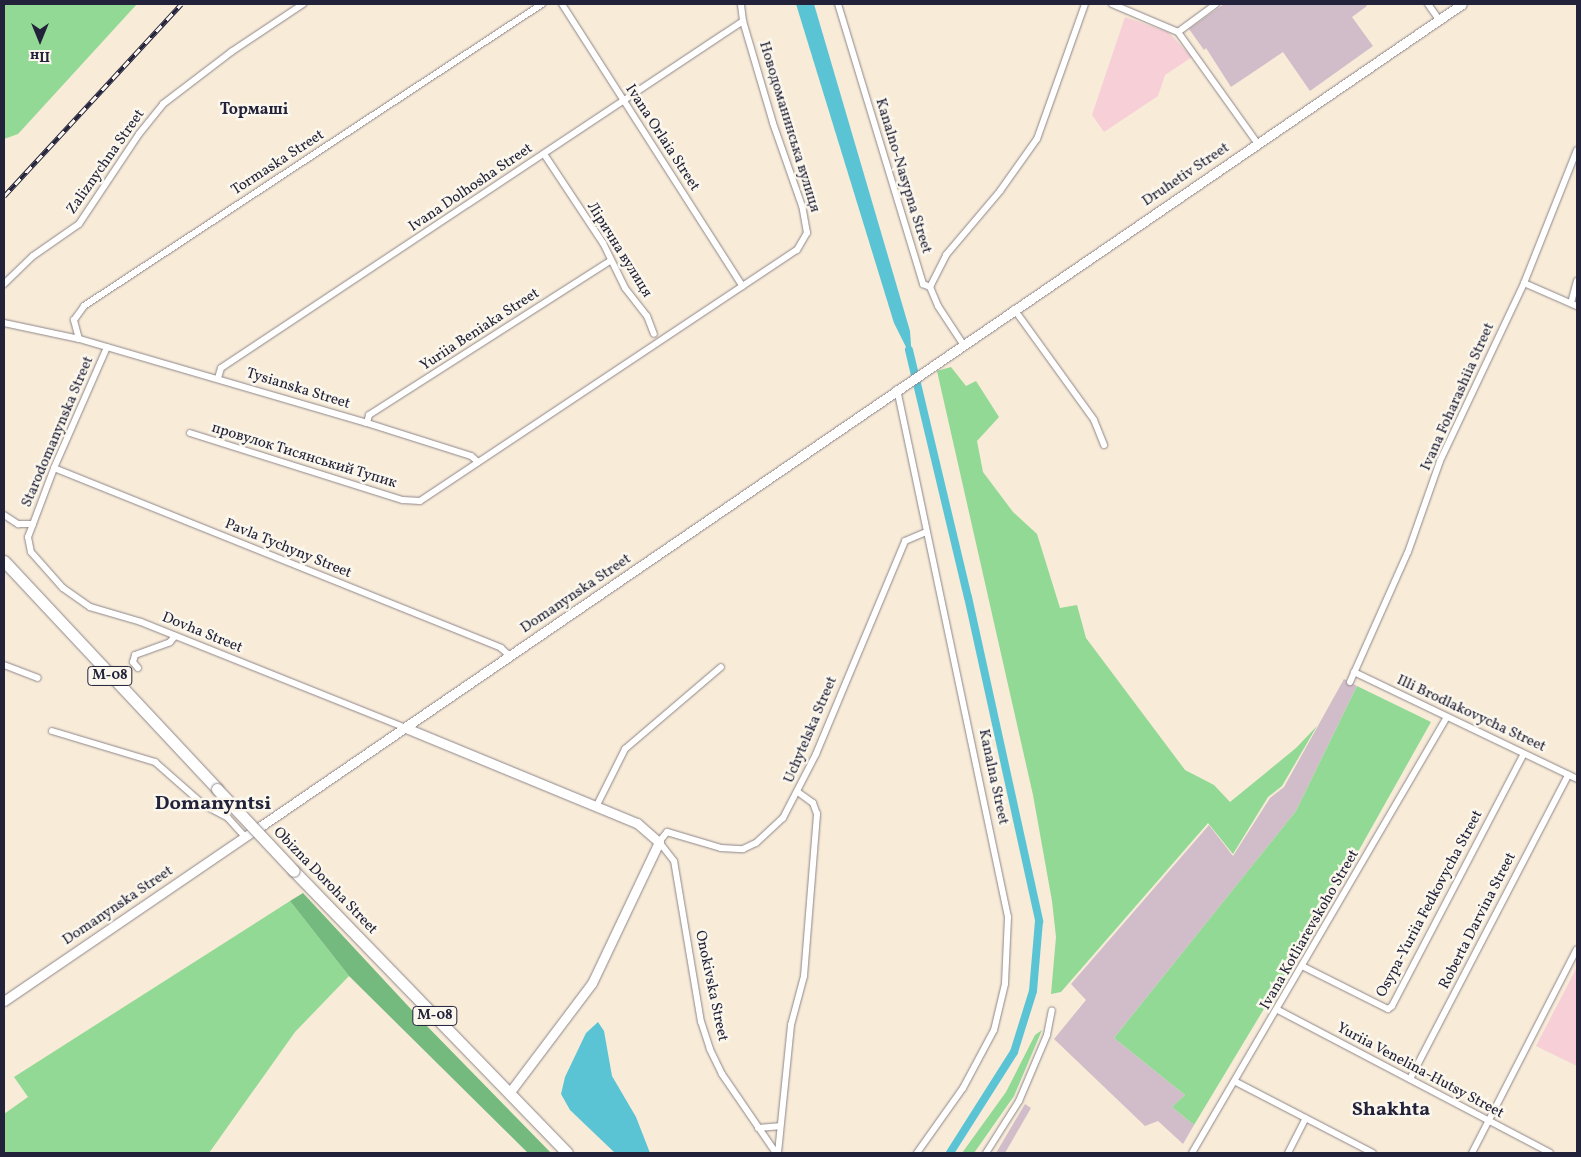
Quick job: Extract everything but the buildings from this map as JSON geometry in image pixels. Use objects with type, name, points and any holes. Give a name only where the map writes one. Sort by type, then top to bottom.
[{"type":"highway","name":"Obizna Doroha Street","points":[[4,562],[294,871],[567,1153]]},
{"type":"main road","name":"Druhetiv Street","points":[[907,382],[1462,4]]},
{"type":"main road","name":"Domanynska Street","points":[[261,826],[907,382]]},
{"type":"main road","name":"Onokivska Street","points":[[406,728],[597,806],[646,829],[659,842]]},
{"type":"main road","name":"Domanynska Street","points":[[4,1001],[247,835]]},
{"type":"main road","points":[[509,1093],[592,982],[659,842]]},
{"type":"street","name":"Zaliznychna Street","points":[[4,284],[33,256],[79,224],[139,134],[163,104],[200,74],[303,4]]},
{"type":"street","name":"Tormaska Street","points":[[79,339],[74,320],[84,306],[542,4]]},
{"type":"street","name":"Ivana Orlaia Street","points":[[562,4],[742,286]]},
{"type":"street","name":"Новодоманинська вулиця","points":[[741,4],[743,21],[802,206],[807,233],[797,250],[742,286]]},
{"type":"street","name":"Kanalno-Nasypna Street","points":[[838,4],[922,281],[930,287],[938,306],[963,344]]},
{"type":"street","points":[[930,287],[946,255],[1000,191],[1037,139],[1085,4]]},
{"type":"street","points":[[1112,4],[1178,32],[1258,144]]},
{"type":"street","points":[[1178,32],[1216,4]]},
{"type":"street","points":[[1428,4],[1439,20]]},
{"type":"street","name":"Ivana Dolhosha Street","points":[[218,378],[221,368],[743,21]]},
{"type":"street","name":"Ivana Foharashiia Street","points":[[1350,682],[1408,552],[1440,461],[1524,283],[1577,150]]},
{"type":"street","name":"Лірична вулиця","points":[[544,154],[603,243],[610,261],[647,316],[654,334]]},
{"type":"street","name":"Yuriia Beniaka Street","points":[[367,423],[369,415],[610,261]]},
{"type":"street","points":[[1524,283],[1574,304],[1577,281]]},
{"type":"street","points":[[478,462],[742,286]]},
{"type":"street","points":[[1014,309],[1094,420],[1104,445]]},
{"type":"street","points":[[4,323],[107,347]]},
{"type":"street","name":"Tysianska Street","points":[[107,347],[367,423],[471,456],[478,462]]},
{"type":"street","name":"Starodomanynska Street","points":[[4,514],[18,524],[33,524],[54,468],[107,347]]},
{"type":"street","name":"Kanalna Street","points":[[897,389],[926,532],[1001,873],[1008,917],[1005,984],[994,1030],[963,1088],[917,1153]]},
{"type":"street","name":"провулок Тисянський Тупик","points":[[190,432],[411,502],[426,498],[478,462]]},
{"type":"street","name":"Pavla Tychyny Street","points":[[54,468],[501,648],[510,656]]},
{"type":"street","name":"Dovha Street","points":[[33,524],[28,537],[31,552],[64,588],[90,607],[175,636],[406,728]]},
{"type":"street","name":"Uchytelska Street","points":[[659,842],[667,832],[721,848],[751,846],[783,818],[798,792],[904,541],[926,532]]},
{"type":"street","points":[[138,668],[134,662],[135,655],[170,642],[175,636]]},
{"type":"street","points":[[4,665],[38,678]]},
{"type":"street","points":[[597,806],[625,749],[721,667]]},
{"type":"street","name":"Illi Brodlakovycha Street","points":[[1354,672],[1577,779]]},
{"type":"street","name":"Ivana Kotliarevskoho Street","points":[[1192,1153],[1304,966],[1447,718]]},
{"type":"street","points":[[52,731],[155,762],[204,805],[228,818],[247,835]]},
{"type":"street","name":"Osypa-Yuriia Fedkovycha Street","points":[[1304,966],[1388,1009],[1392,1006],[1524,754]]},
{"type":"street","name":"Roberta Darvina Street","points":[[1410,1080],[1568,774]]},
{"type":"street","points":[[777,1153],[791,1025],[804,976],[817,814],[813,803],[798,792]]},
{"type":"street","name":"Onokivska Street","points":[[659,842],[674,862],[698,1006],[710,1049],[758,1128],[777,1153]]},
{"type":"street","points":[[1472,1153],[1577,949]]},
{"type":"street","points":[[986,1153],[1019,1101],[1047,1035],[1052,1010]]},
{"type":"street","name":"Yuriia Venelina-Hutsy Street","points":[[1278,1010],[1550,1153]]},
{"type":"street","points":[[1236,1082],[1373,1153]]},
{"type":"street","points":[[1288,1153],[1306,1118]]},
{"type":"street","points":[[758,1128],[779,1126]]},
{"type":"shaded area","points":[[1224,4],[1365,4],[1367,6],[1352,17],[1373,46],[1310,91],[1283,52],[1231,87],[1206,48],[1204,50],[1189,29]]},
{"type":"shaded area","points":[[1125,17],[1168,32],[1192,57],[1165,75],[1158,96],[1104,132],[1092,115]]},
{"type":"shaded area","points":[[1344,679],[1357,686],[1296,811],[1114,1038],[1185,1095],[1172,1107],[1194,1125],[1183,1144],[1158,1121],[1145,1126],[1054,1039],[1086,1000],[1071,984],[1209,825],[1233,856],[1270,798],[1284,787]]},
{"type":"shaded area","points":[[1577,967],[1577,1066],[1536,1046]]},
{"type":"shaded area","points":[[1025,1104],[1031,1108],[1005,1153],[996,1153]]},
{"type":"green space","points":[[4,4],[137,4],[18,134],[4,139]]},
{"type":"green space","points":[[951,367],[966,386],[976,381],[999,417],[977,441],[983,472],[1013,512],[1037,534],[1060,608],[1077,605],[1086,638],[1185,770],[1214,785],[1230,802],[1296,748],[1317,726],[1282,786],[1268,797],[1233,854],[1208,823],[1061,992],[1051,994],[1056,937],[1052,901],[1033,795],[937,371]]},
{"type":"green space","points":[[1357,686],[1431,722],[1350,866],[1194,1125],[1172,1107],[1185,1095],[1114,1038],[1296,811]]},
{"type":"green space","points":[[303,893],[422,1021],[551,1153],[528,1153],[349,976],[290,901]]},
{"type":"green space","points":[[290,901],[349,976],[295,1032],[209,1153],[4,1153],[4,1114],[28,1097],[14,1077]]},
{"type":"green space","points":[[1042,1030],[1014,1096],[974,1153],[962,1153],[1006,1092],[1035,1035]]},
{"type":"water","points":[[796,4],[814,4],[910,331],[912,359],[894,323]]},
{"type":"water","points":[[598,1022],[604,1031],[612,1076],[636,1117],[650,1153],[615,1153],[570,1110],[561,1094],[565,1077],[586,1033]]},
{"type":"waterway","points":[[909,350],[968,597],[1039,921],[1033,991],[1014,1052],[950,1153]]},
{"type":"railway","points":[[4,196],[181,4]]},
{"type":"district","name":"Тормаші","points":[[254,110]]},
{"type":"district","name":"Domanyntsi","points":[[213,804]]},
{"type":"district","name":"Shakhta","points":[[1391,1110]]}]
